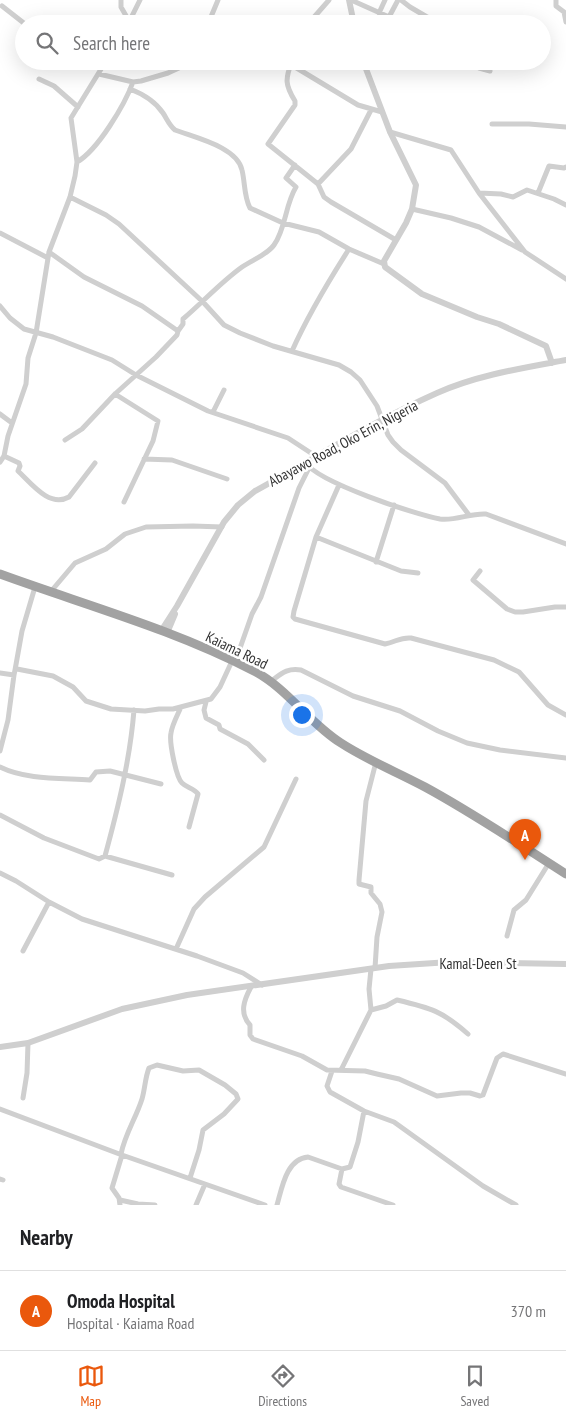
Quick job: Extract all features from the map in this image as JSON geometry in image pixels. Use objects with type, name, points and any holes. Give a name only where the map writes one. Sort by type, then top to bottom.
[{"type":"highway","name":"Kaiama Road","points":[[0,570],[91,601],[165,630],[234,659],[274,679],[338,737],[431,786],[566,869]]},
{"type":"highway","name":"Kaiama Road","points":[[0,574],[165,630]]},
{"type":"highway","name":"Kaiama Road","points":[[234,659],[265,677],[334,739],[437,794],[566,874]]},
{"type":"street","points":[[121,0],[121,7],[125,15]]},
{"type":"street","points":[[132,15],[140,0]]},
{"type":"street","points":[[212,15],[218,0]]},
{"type":"street","points":[[316,15],[329,0]]},
{"type":"street","points":[[350,0],[384,15]]},
{"type":"street","points":[[350,0],[352,15]]},
{"type":"street","points":[[379,13],[385,0]]},
{"type":"street","points":[[390,15],[400,0],[424,15]]},
{"type":"street","points":[[556,0],[556,6],[564,12],[566,22]]},
{"type":"street","points":[[2,6],[15,16]]},
{"type":"street","points":[[0,462],[4,456],[12,423],[26,384],[28,358],[36,333],[48,255],[70,197],[77,162],[70,121],[100,70]]},
{"type":"street","points":[[98,74],[133,82],[174,70]]},
{"type":"street","points":[[290,70],[287,86],[296,101],[268,144],[318,184],[324,197],[396,240]]},
{"type":"street","points":[[302,70],[358,105],[382,112]]},
{"type":"street","points":[[366,70],[390,132],[416,185],[412,209],[384,264]]},
{"type":"street","points":[[38,79],[54,86],[78,107]]},
{"type":"street","points":[[77,162],[84,158],[100,138],[121,107],[133,82]]},
{"type":"street","points":[[130,89],[156,104],[175,130],[227,150],[237,158],[242,168],[250,208],[283,223],[319,232],[349,249],[384,264],[385,267],[422,294],[499,324],[546,346],[552,363]]},
{"type":"street","points":[[318,184],[351,150],[371,110]]},
{"type":"street","points":[[492,124],[566,127]]},
{"type":"street","points":[[390,132],[451,150],[479,193],[525,252]]},
{"type":"street","points":[[65,440],[82,429],[115,394],[177,335],[178,330],[183,324],[183,319],[241,268],[270,250],[275,244],[288,202],[296,188],[286,178],[295,165]]},
{"type":"street","points":[[538,193],[549,166],[566,167]]},
{"type":"street","points":[[479,193],[501,194],[513,197],[528,190],[566,205]]},
{"type":"street","points":[[70,197],[106,215],[119,224],[203,302],[224,325],[248,337],[339,366],[351,372],[360,380],[373,399],[384,420],[388,435],[393,442],[445,483],[469,515]]},
{"type":"street","points":[[412,209],[451,218],[479,228],[525,252],[566,279]]},
{"type":"street","points":[[0,233],[48,255],[84,278],[142,306],[178,330]]},
{"type":"street","points":[[292,351],[323,288],[349,249]]},
{"type":"street","points":[[0,306],[20,326],[112,360],[136,375],[208,411],[288,438],[317,457]]},
{"type":"street","name":"Abayawo Road, Oko Erin, Nigeria","points":[[165,630],[222,527],[238,505],[255,491],[308,466],[317,457],[437,393],[466,382],[566,360]]},
{"type":"street","points":[[213,412],[224,390]]},
{"type":"street","points":[[115,394],[137,409],[158,419],[153,441],[124,502]]},
{"type":"street","points":[[0,414],[12,423]]},
{"type":"street","points":[[4,456],[19,463],[18,471],[40,492],[53,500],[67,499],[95,463]]},
{"type":"street","points":[[144,458],[172,460],[227,478]]},
{"type":"street","points":[[0,673],[14,673],[22,670],[53,676],[73,687],[86,701],[111,709],[174,710],[206,702],[215,696],[234,659],[261,597],[308,466],[339,485],[394,506],[440,519],[486,514],[566,544]]},
{"type":"street","points":[[339,485],[316,537],[293,617],[385,644],[402,637],[412,638],[494,660],[519,672],[548,706],[566,715]]},
{"type":"street","points":[[376,562],[394,506]]},
{"type":"street","points":[[53,589],[74,562],[106,549],[125,534],[146,527],[222,527]]},
{"type":"street","points":[[316,537],[401,572],[418,573]]},
{"type":"street","points":[[480,570],[473,580],[507,609],[523,612],[555,606],[566,608]]},
{"type":"street","points":[[0,751],[8,720],[14,673],[21,639],[35,587]]},
{"type":"street","points":[[274,679],[286,670],[302,670],[354,696],[400,711],[438,731],[467,743],[500,750],[566,758]]},
{"type":"street","points":[[206,702],[204,710],[206,718],[219,725],[220,729],[227,734],[248,744],[264,760]]},
{"type":"street","points":[[181,707],[170,735],[176,773],[181,782],[198,794],[189,827]]},
{"type":"street","points":[[105,856],[117,802],[126,774],[134,710]]},
{"type":"street","points":[[341,1070],[371,1010],[369,989],[376,937],[382,912],[380,904],[372,893],[372,887],[360,884],[359,880],[366,801],[376,762]]},
{"type":"street","points":[[0,767],[7,771],[25,774],[90,780],[98,772],[110,770],[162,784]]},
{"type":"street","points":[[176,949],[194,909],[205,897],[264,847],[296,779]]},
{"type":"street","points":[[0,815],[44,838],[99,859],[105,856],[172,875]]},
{"type":"street","points":[[507,936],[514,910],[526,900],[548,862]]},
{"type":"street","points":[[0,872],[16,880],[49,902],[82,919],[176,949],[242,973],[262,985]]},
{"type":"street","points":[[23,952],[49,902]]},
{"type":"street","name":"Kamal-Deen St","points":[[0,1047],[28,1043],[122,1009],[187,995],[389,966],[450,962],[566,964]]},
{"type":"street","points":[[251,986],[244,1001],[244,1010],[246,1021],[250,1025],[250,1035],[253,1039],[302,1056],[327,1070],[366,1072],[399,1079],[437,1096],[461,1093],[480,1096],[485,1093],[497,1058],[500,1055],[531,1062],[564,1073],[566,1066]]},
{"type":"street","points":[[371,1010],[386,1006],[397,1000],[437,1011],[451,1019],[468,1034]]},
{"type":"street","points":[[23,1098],[28,1073],[28,1043]]},
{"type":"street","points":[[155,1205],[120,1203],[112,1188],[124,1140],[143,1097],[144,1084],[149,1068],[157,1065],[182,1071],[199,1070],[225,1085],[238,1098],[224,1114],[203,1130],[190,1178]]},
{"type":"street","points":[[332,1071],[327,1086],[330,1092],[364,1111],[394,1122],[476,1181],[516,1205]]},
{"type":"street","points":[[0,1109],[265,1205]]},
{"type":"street","points":[[277,1205],[289,1169],[303,1158],[308,1157],[342,1170],[350,1167],[358,1142],[364,1111]]},
{"type":"street","points":[[342,1170],[339,1184],[341,1187],[393,1205]]},
{"type":"street","points":[[196,1205],[205,1184]]},
{"type":"place","name":"Omoda Hospital","points":[[525,860]]}]
